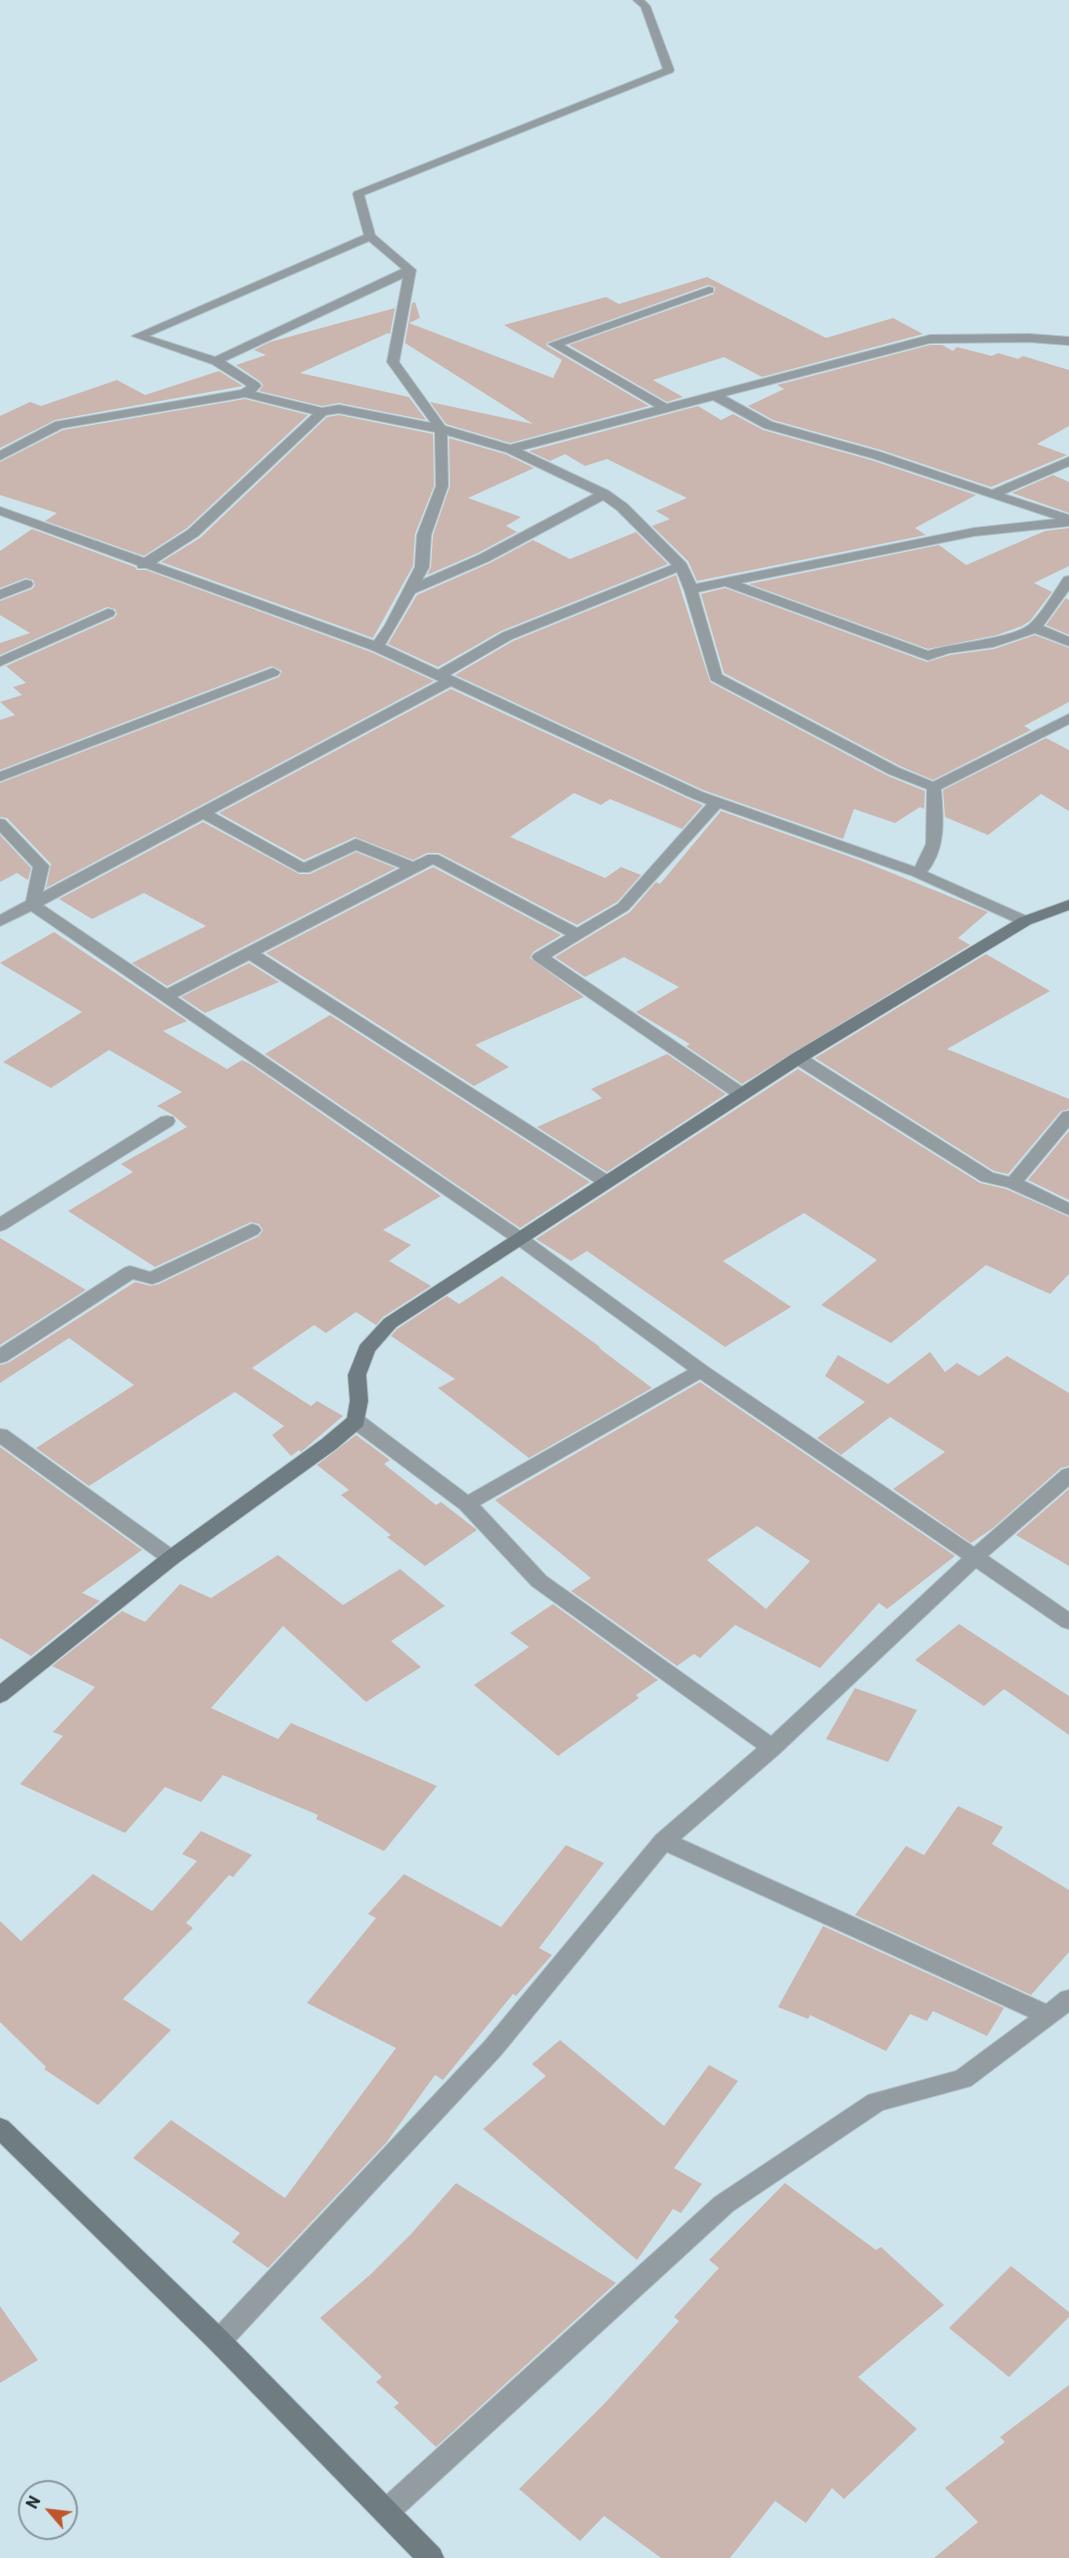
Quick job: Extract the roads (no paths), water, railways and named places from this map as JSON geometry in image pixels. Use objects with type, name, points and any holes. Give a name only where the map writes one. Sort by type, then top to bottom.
[{"type":"main road","points":[[0,1695],[171,1558],[329,1444],[356,1421],[359,1401],[357,1375],[367,1349],[390,1323],[605,1181],[798,1058],[1025,921],[1069,905]]},
{"type":"main road","points":[[0,2128],[219,2341],[431,2558]]},
{"type":"street","points":[[410,270],[370,237],[358,194],[669,70],[645,6],[638,0]]},
{"type":"street","points":[[245,393],[255,386],[216,361],[138,336],[370,237]]},
{"type":"street","points":[[216,361],[410,270]]},
{"type":"street","points":[[377,647],[392,626],[422,567],[424,535],[442,486],[441,429],[393,362],[410,270]]},
{"type":"street","points":[[667,409],[554,344],[709,290]]},
{"type":"street","points":[[510,448],[819,370],[930,339],[1029,338],[1069,341]]},
{"type":"street","points":[[0,456],[59,425],[245,393],[322,412],[339,409],[441,429],[510,448],[604,494],[622,507],[681,566],[691,589],[716,677],[894,771],[934,787],[1069,718]]},
{"type":"street","points":[[713,395],[768,425],[876,455],[1069,521]]},
{"type":"street","points":[[143,565],[193,533],[322,412]]},
{"type":"street","points":[[990,495],[1069,461]]},
{"type":"street","points":[[409,591],[484,558],[604,494]]},
{"type":"street","points":[[0,512],[377,647],[717,802],[918,873],[1025,921]]},
{"type":"street","points":[[691,589],[974,532],[1069,521]]},
{"type":"street","points":[[0,921],[203,813],[445,678],[507,636],[681,566]]},
{"type":"street","points":[[727,582],[928,656],[947,649],[988,644],[1035,628],[1069,580]]},
{"type":"street","points":[[0,595],[26,584]]},
{"type":"street","points":[[0,662],[108,613]]},
{"type":"street","points":[[1035,628],[1069,642]]},
{"type":"street","points":[[0,777],[273,672]]},
{"type":"street","points":[[918,873],[935,840],[934,787]]},
{"type":"street","points":[[717,802],[623,908],[540,957],[741,1094]]},
{"type":"street","points":[[203,813],[304,870],[356,844],[413,868]]},
{"type":"street","points":[[0,823],[41,866],[33,905]]},
{"type":"street","points":[[168,995],[433,858],[576,934]]},
{"type":"street","points":[[33,905],[168,995],[519,1238],[701,1371],[1069,1622]]},
{"type":"street","points":[[248,954],[605,1181]]},
{"type":"street","points":[[798,1058],[987,1177],[1013,1183],[1069,1210]]},
{"type":"street","points":[[1013,1183],[1069,1116]]},
{"type":"street","points":[[0,1225],[167,1121]]},
{"type":"street","points":[[0,1357],[130,1272],[152,1278],[252,1230]]},
{"type":"street","points":[[466,1504],[701,1371]]},
{"type":"street","points":[[356,1421],[466,1504],[539,1581],[772,1748]]},
{"type":"street","points":[[0,1435],[171,1558]]},
{"type":"street","points":[[219,2341],[493,2048],[664,1840],[772,1748],[975,1557],[1069,1475]]},
{"type":"street","points":[[664,1840],[1048,2015]]},
{"type":"street","points":[[386,2512],[724,2204],[876,2102],[963,2079],[1069,1999]]}]
